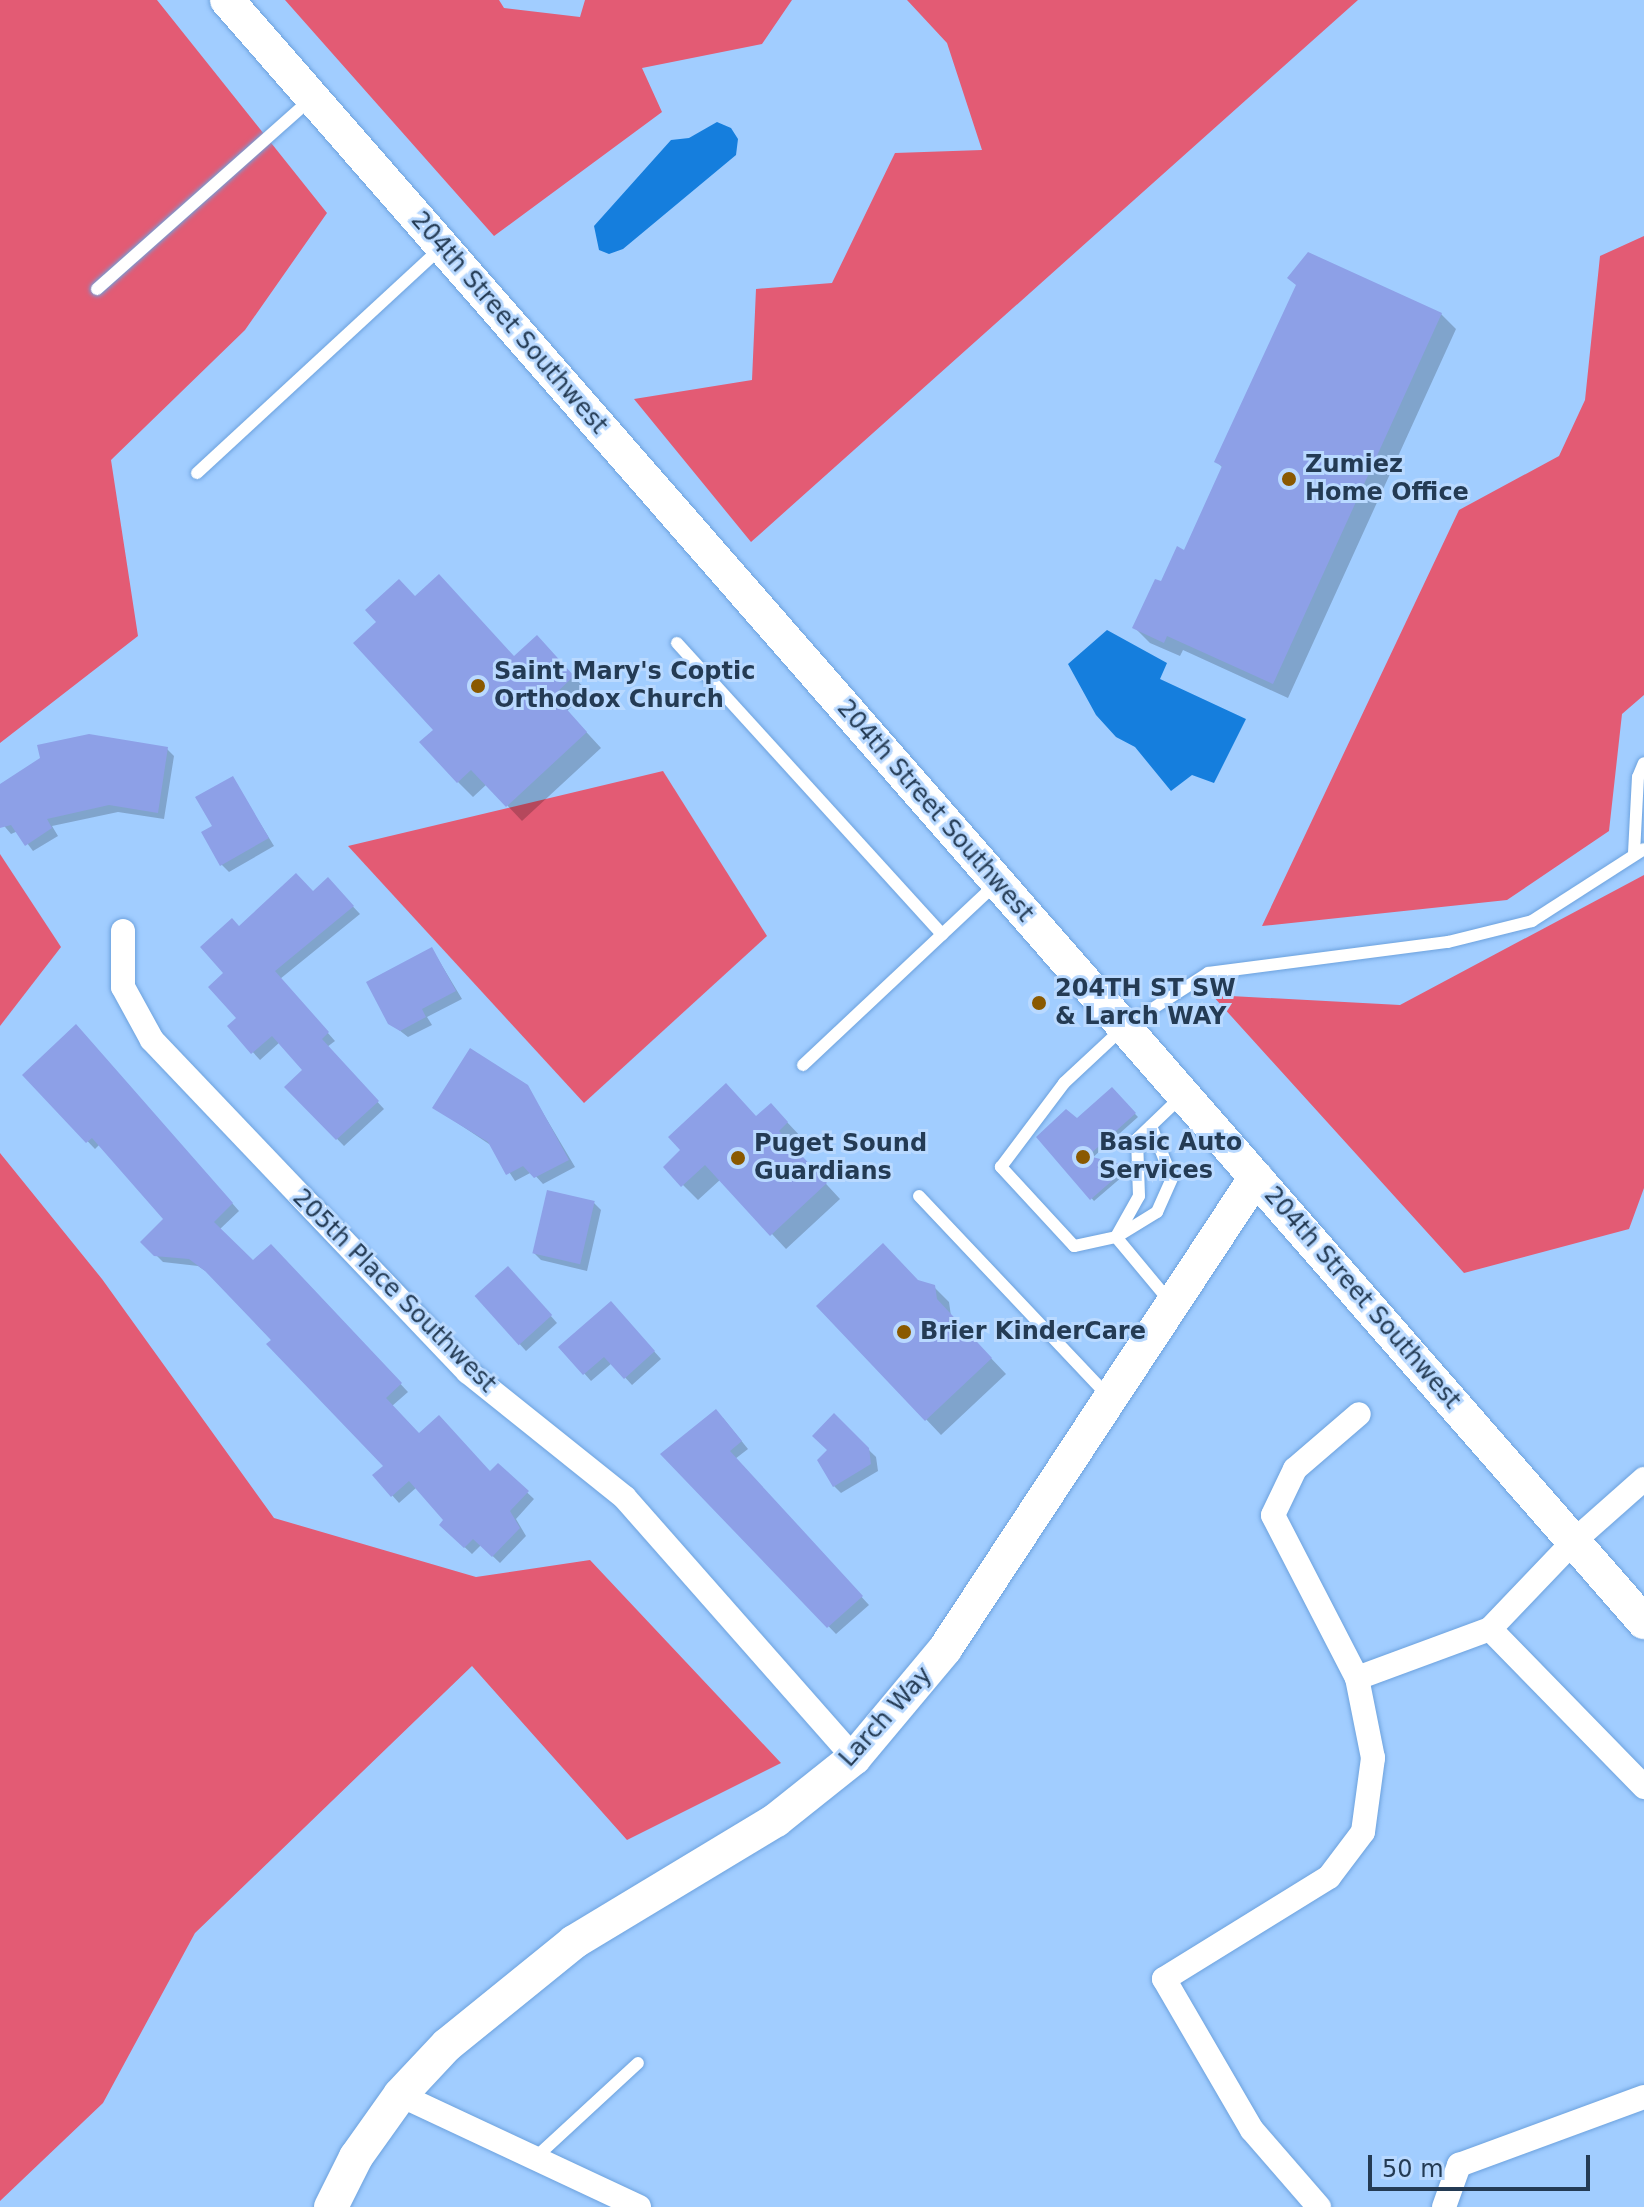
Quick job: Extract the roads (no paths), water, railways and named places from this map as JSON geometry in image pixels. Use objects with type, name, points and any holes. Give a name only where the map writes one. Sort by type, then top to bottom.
[{"type":"street","name":"204th Street Southwest","points":[[227,0],[1644,1622]]},
{"type":"street","name":"205th Place Southwest","points":[[123,931],[123,987],[152,1040],[468,1372],[625,1498],[854,1758]]},
{"type":"street","name":"Larch Way","points":[[331,2207],[356,2157],[400,2095],[447,2045],[574,1942],[776,1820],[854,1758],[945,1649],[1256,1177]]},
{"type":"street","points":[[1319,2207],[1252,2130],[1164,1979],[1329,1877],[1363,1832],[1373,1758],[1357,1678],[1273,1515],[1295,1469],[1359,1414]]},
{"type":"street","points":[[1357,1678],[1490,1629],[1574,1541],[1644,1479]]},
{"type":"street","points":[[1490,1629],[1644,1787]]},
{"type":"street","points":[[400,2095],[639,2207]]},
{"type":"street","points":[[1444,2207],[1459,2165],[1644,2097]]},
{"type":"lane","points":[[97,289],[313,98]]},
{"type":"lane","points":[[197,473],[442,246]]},
{"type":"lane","points":[[677,643],[942,934]]},
{"type":"lane","points":[[1151,1126],[1172,1178],[1157,1212],[1116,1237],[1074,1246],[1001,1167],[1064,1083],[1124,1027],[1208,973],[1448,942],[1532,921],[1639,851],[1638,777],[1644,763]]},
{"type":"lane","points":[[803,1065],[998,882]]},
{"type":"lane","points":[[1116,1237],[1139,1196],[1137,1139],[1184,1095]]},
{"type":"lane","points":[[919,1196],[1111,1399]]},
{"type":"lane","points":[[1116,1237],[1173,1305]]},
{"type":"lane","points":[[535,2158],[638,2063]]},
{"type":"water","points":[[717,122],[731,128],[738,139],[736,155],[623,249],[609,254],[599,250],[594,226],[671,140],[689,138]]},
{"type":"water","points":[[1107,630],[1167,663],[1160,679],[1246,719],[1214,783],[1192,775],[1171,791],[1135,747],[1116,737],[1096,715],[1068,664]]},
{"type":"place","name":"Zumiez Home Office","points":[[1289,479]]},
{"type":"place","name":"Saint Mary's Coptic Orthodox Church","points":[[478,686]]},
{"type":"place","name":"204TH ST SW & Larch WAY","points":[[1039,1003]]},
{"type":"place","name":"Basic Auto Services","points":[[1083,1157]]},
{"type":"place","name":"Puget Sound Guardians","points":[[738,1158]]},
{"type":"place","name":"Brier KinderCare","points":[[904,1332]]}]
